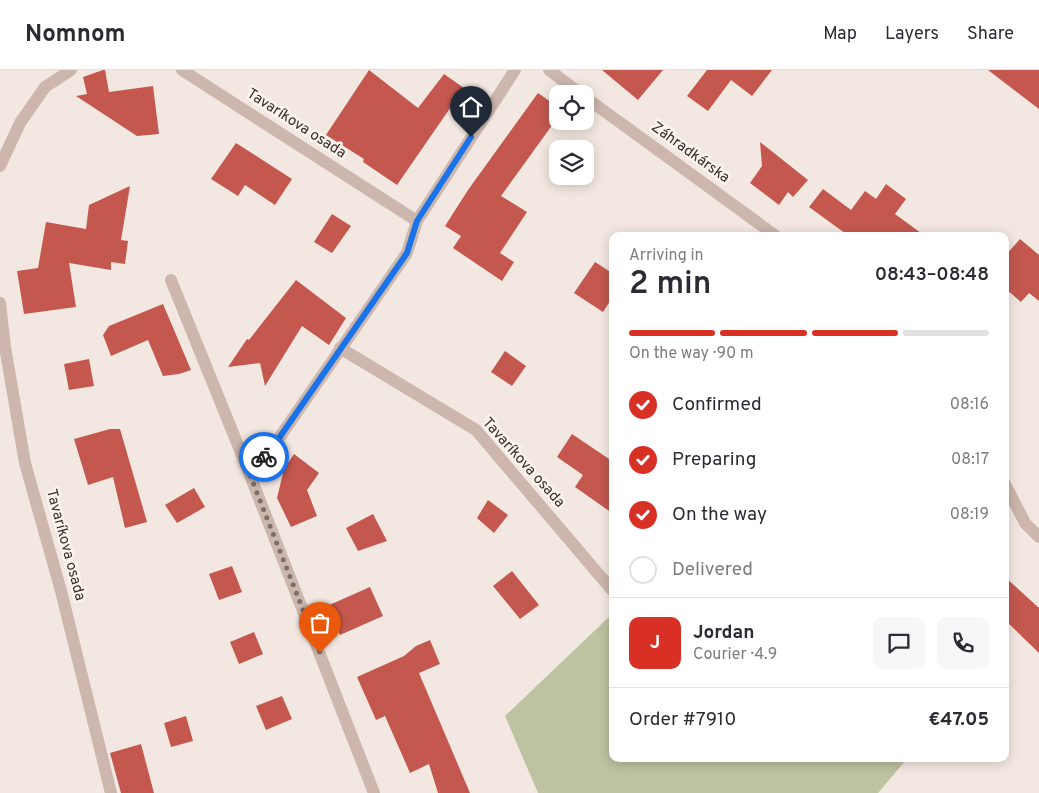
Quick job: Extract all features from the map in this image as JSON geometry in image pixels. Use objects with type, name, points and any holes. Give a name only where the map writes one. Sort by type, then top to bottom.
[{"type":"street","points":[[0,166],[20,122],[45,87],[72,70]]},
{"type":"street","name":"Tavaríkova osada","points":[[182,70],[417,221]]},
{"type":"street","points":[[248,470],[268,454],[407,253],[417,221],[515,70]]},
{"type":"street","points":[[549,70],[569,85]]},
{"type":"street","name":"Záhradkárska","points":[[594,104],[771,232]]},
{"type":"street","points":[[171,280],[248,470],[374,793]]},
{"type":"street","name":"Tavaríkova osada","points":[[0,303],[25,463],[61,591],[111,793]]},
{"type":"street","name":"Tavaríkova osada","points":[[340,348],[476,430],[609,586]]},
{"type":"street","points":[[1009,492],[1024,523],[1039,537]]},
{"type":"green space","points":[[609,617],[609,762],[904,762],[878,793],[538,793],[505,716]]},
{"type":"building","points":[[105,70],[109,92],[153,86],[159,134],[137,136],[76,96],[87,94],[83,77]]},
{"type":"building","points":[[369,70],[418,108],[444,74],[464,88],[397,185],[363,162],[364,159],[326,135]]},
{"type":"building","points":[[602,70],[663,70],[638,100]]},
{"type":"building","points":[[707,70],[772,70],[752,96],[731,80],[708,111],[687,96]]},
{"type":"building","points":[[988,70],[1039,70],[1039,109]]},
{"type":"building","points":[[538,93],[549,101],[549,129],[501,196],[527,212],[500,253],[514,262],[502,281],[453,248],[461,236],[445,226],[468,190]]},
{"type":"building","points":[[760,142],[808,180],[793,197],[788,192],[779,205],[750,183],[762,166]]},
{"type":"building","points":[[236,143],[292,179],[275,205],[245,185],[238,196],[211,179]]},
{"type":"building","points":[[886,184],[906,199],[895,214],[920,232],[843,232],[809,207],[823,189],[851,210],[865,191],[876,199]]},
{"type":"building","points":[[130,186],[121,240],[128,241],[125,264],[111,262],[111,270],[69,263],[76,307],[24,314],[17,271],[38,268],[46,222],[86,229],[89,205]]},
{"type":"building","points":[[332,214],[351,226],[332,253],[314,242]]},
{"type":"building","points":[[1020,239],[1039,255],[1039,301],[1029,293],[1021,302],[1009,292],[1009,251]]},
{"type":"building","points":[[595,262],[609,271],[609,303],[603,312],[574,293]]},
{"type":"building","points":[[296,280],[346,318],[329,345],[302,326],[265,386],[260,363],[228,367],[247,339],[249,340]]},
{"type":"building","points":[[163,304],[191,370],[163,376],[148,340],[111,356],[103,335],[109,326]]},
{"type":"building","points":[[505,351],[526,366],[512,386],[491,372]]},
{"type":"building","points":[[89,359],[94,386],[69,390],[64,364]]},
{"type":"building","points":[[110,429],[120,429],[147,522],[125,528],[113,477],[88,485],[74,439]]},
{"type":"building","points":[[572,434],[609,459],[609,511],[575,487],[583,475],[557,457]]},
{"type":"building","points":[[294,454],[319,473],[307,490],[317,516],[291,527],[277,498],[284,469]]},
{"type":"building","points":[[194,488],[205,507],[177,523],[165,505]]},
{"type":"building","points":[[488,500],[508,515],[494,533],[477,518]]},
{"type":"building","points":[[373,514],[387,541],[358,551],[346,528]]},
{"type":"building","points":[[232,566],[242,592],[219,600],[209,574]]},
{"type":"building","points":[[512,571],[539,605],[520,619],[493,586]]},
{"type":"building","points":[[1009,581],[1039,608],[1039,653],[1009,624]]},
{"type":"building","points":[[370,587],[383,616],[340,635],[327,606]]},
{"type":"building","points":[[254,632],[263,654],[239,664],[230,642]]},
{"type":"building","points":[[430,640],[440,664],[419,673],[470,793],[438,793],[429,764],[410,773],[385,716],[376,720],[357,677],[404,656],[416,646]]},
{"type":"building","points":[[282,696],[292,719],[266,730],[256,706]]},
{"type":"building","points":[[186,716],[193,741],[171,747],[164,723]]},
{"type":"building","points":[[141,744],[154,793],[121,793],[110,753]]},
{"type":"way so far","points":[[264,457],[248,470],[320,653]]},
{"type":"route","points":[[264,457],[268,454],[407,253],[417,221],[471,137]]}]
